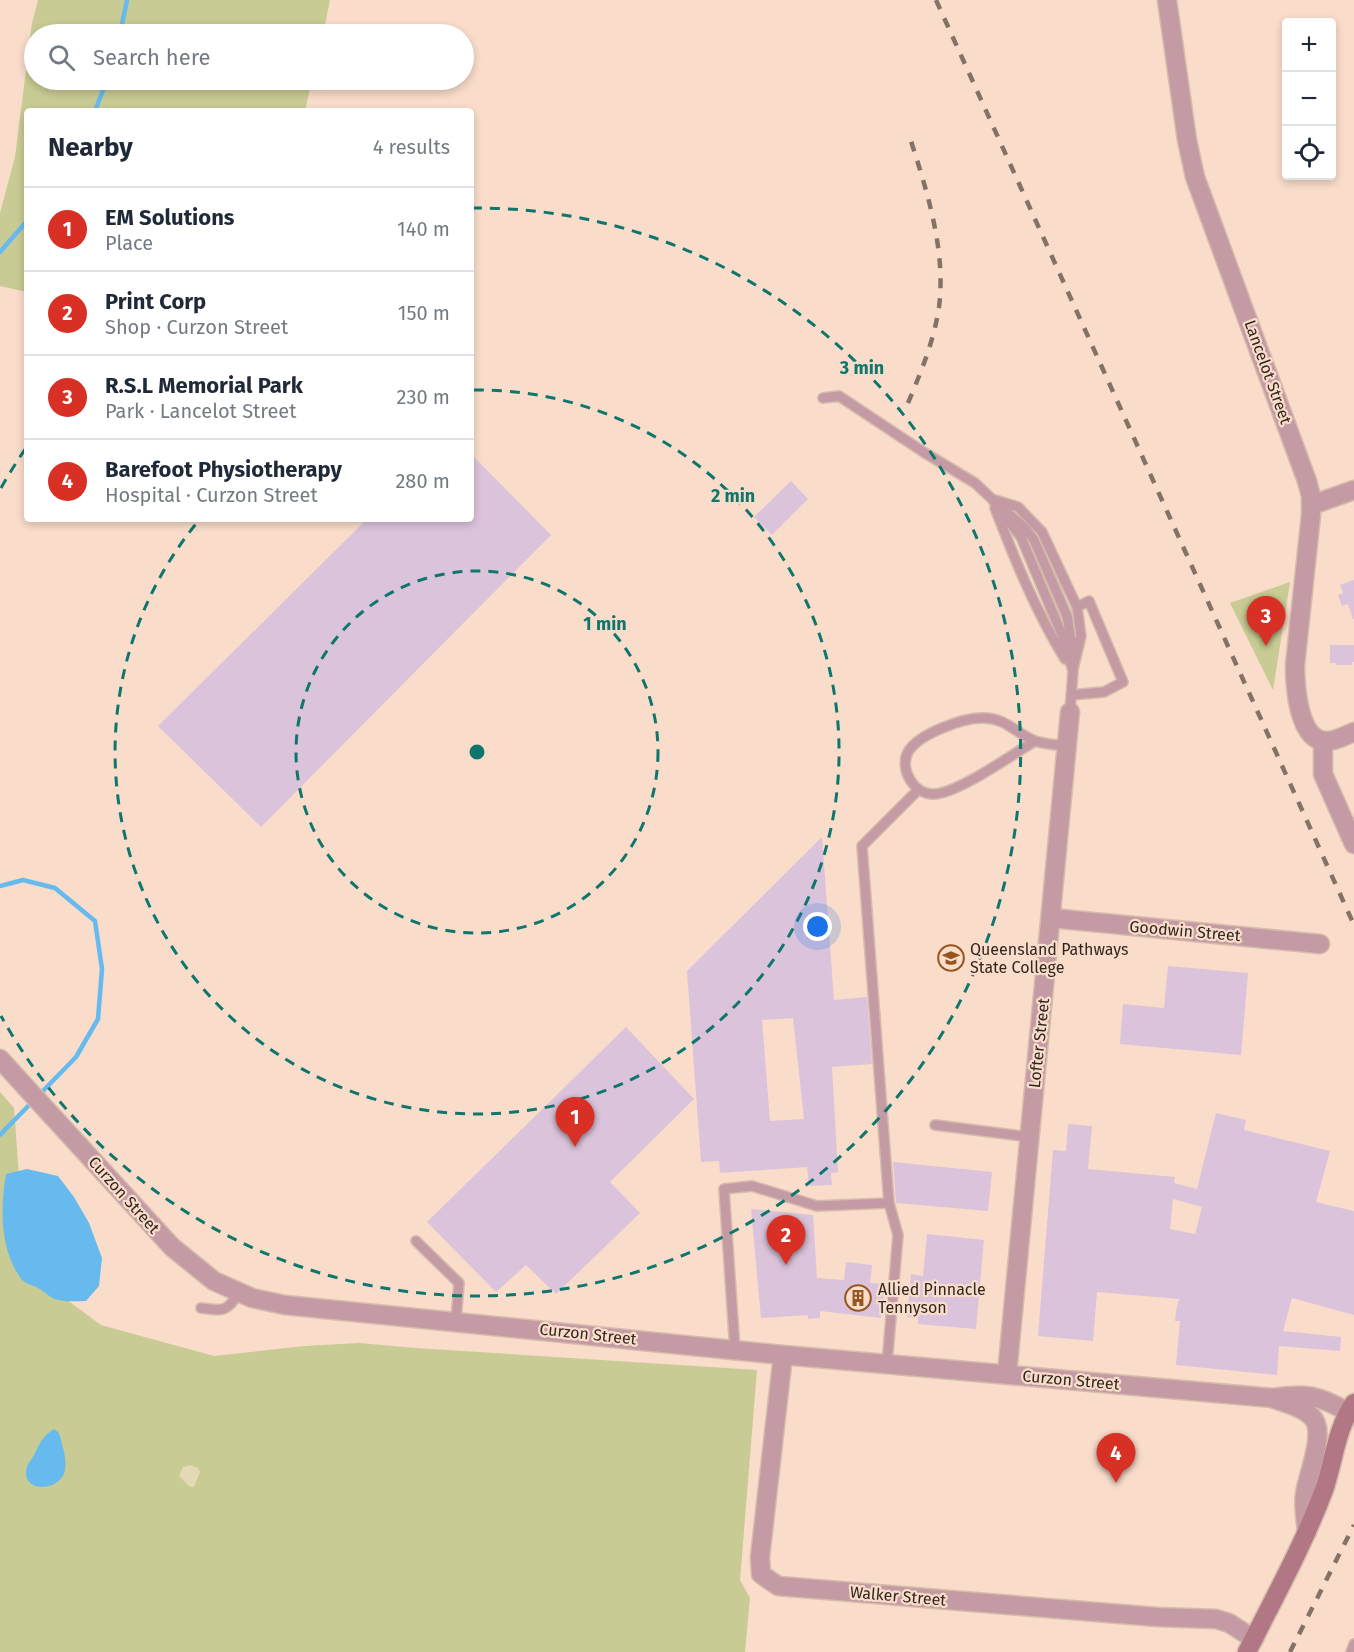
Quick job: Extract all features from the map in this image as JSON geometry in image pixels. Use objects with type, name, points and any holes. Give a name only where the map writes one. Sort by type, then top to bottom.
[{"type":"main road","points":[[1250,1645],[1307,1532],[1324,1488],[1341,1430],[1351,1408]]},
{"type":"street","name":"Lancelot Street","points":[[1167,0],[1187,140],[1195,177],[1307,481],[1312,505],[1294,676],[1305,726],[1313,736],[1323,741]]},
{"type":"street","points":[[1312,505],[1354,490]]},
{"type":"street","name":"Lofter Street","points":[[1007,1374],[1070,704]]},
{"type":"street","points":[[1354,732],[1323,741],[1323,774],[1354,844]]},
{"type":"street","name":"Goodwin Street","points":[[1051,918],[1320,944]]},
{"type":"street","name":"Curzon Street","points":[[0,1059],[172,1247],[214,1281],[252,1298],[285,1305],[456,1320],[783,1355],[1273,1398],[1299,1394],[1314,1396],[1351,1408]]},
{"type":"street","name":"Walker Street","points":[[783,1355],[760,1557],[761,1574],[778,1586],[1157,1617],[1216,1619],[1229,1623],[1250,1645]]},
{"type":"street","name":"Curzon Street","points":[[1273,1398],[1307,1413],[1317,1426],[1314,1460],[1304,1495],[1307,1532]]},
{"type":"lane","points":[[824,398],[839,396],[975,483],[992,499],[1021,537],[1062,635],[1072,671]]},
{"type":"lane","points":[[992,499],[1018,507],[1042,532],[1077,607],[1081,636],[1072,671],[1070,704],[1104,692],[1123,682],[1089,601],[1077,607]]},
{"type":"lane","points":[[992,499],[1009,545],[1049,633],[1072,671]]},
{"type":"lane","points":[[1035,741],[955,789],[933,795],[918,790],[909,778],[904,763],[914,744],[925,736],[967,719],[985,718],[1002,721],[1035,741],[1067,746]]},
{"type":"lane","points":[[887,1364],[898,1235],[888,1203],[862,846],[918,790]]},
{"type":"lane","points":[[935,1125],[1030,1137]]},
{"type":"lane","points":[[735,1350],[724,1189],[752,1186],[817,1206],[888,1203]]},
{"type":"lane","points":[[416,1241],[459,1283],[456,1320]]},
{"type":"lane","points":[[201,1308],[221,1311],[230,1306],[239,1292]]},
{"type":"lane","points":[[1351,1652],[1354,1644]]},
{"type":"green space","points":[[38,0],[330,0],[325,24],[32,23]]},
{"type":"green space","points":[[24,86],[24,90],[310,90],[306,108],[24,108],[24,291],[0,286],[0,213],[15,157]]},
{"type":"green space","points":[[1290,582],[1273,690],[1230,603]]},
{"type":"green space","points":[[0,1092],[14,1108],[21,1204],[40,1280],[101,1325],[214,1356],[305,1346],[359,1343],[757,1370],[740,1580],[750,1598],[745,1652],[0,1652]]},
{"type":"sand","points":[[190,1465],[198,1468],[200,1472],[194,1487],[190,1487],[179,1476],[183,1467]]},
{"type":"water","points":[[27,1169],[58,1176],[89,1223],[102,1258],[99,1286],[86,1301],[68,1301],[50,1297],[22,1280],[9,1256],[3,1230],[6,1174]]},
{"type":"water","points":[[54,1429],[59,1433],[63,1447],[65,1470],[62,1478],[56,1483],[42,1487],[34,1485],[26,1476],[28,1466],[44,1437]]},
{"type":"building","points":[[474,457],[551,535],[261,827],[158,726],[364,522],[474,522]]},
{"type":"building","points":[[791,481],[808,499],[772,535],[754,517]]},
{"type":"building","points":[[1354,580],[1353,619],[1348,604],[1342,606],[1338,595],[1343,593],[1340,585]]},
{"type":"building","points":[[1330,645],[1354,645],[1352,665],[1330,663]]},
{"type":"building","points":[[822,837],[834,1000],[867,997],[872,1064],[832,1067],[838,1172],[831,1173],[832,1185],[809,1186],[807,1167],[720,1173],[719,1161],[701,1162],[687,971]],"holes":[[[793,1018],[804,1119],[770,1121],[762,1020]]]},
{"type":"building","points":[[1168,966],[1248,973],[1241,1055],[1120,1044],[1123,1004],[1164,1008]]},
{"type":"building","points":[[626,1027],[694,1099],[610,1182],[640,1213],[556,1294],[526,1265],[496,1292],[427,1222]]},
{"type":"building","points":[[1216,1113],[1246,1120],[1244,1130],[1330,1151],[1316,1202],[1354,1211],[1354,1315],[1292,1298],[1283,1331],[1341,1337],[1340,1351],[1279,1346],[1277,1375],[1176,1365],[1180,1321],[1175,1321],[1179,1299],[1097,1292],[1093,1341],[1038,1336],[1053,1150],[1066,1151],[1068,1124],[1092,1126],[1088,1169],[1175,1177],[1174,1183],[1197,1189]],"holes":[[[1173,1199],[1202,1207],[1195,1234],[1170,1229]]]},
{"type":"building","points":[[893,1162],[992,1172],[988,1211],[896,1203]]},
{"type":"building","points":[[751,1209],[813,1215],[817,1278],[844,1280],[846,1262],[872,1265],[870,1283],[885,1284],[881,1318],[820,1311],[820,1318],[808,1319],[808,1315],[761,1318]]},
{"type":"building","points":[[927,1234],[984,1240],[976,1329],[918,1324],[918,1318],[907,1317],[911,1274],[923,1276]]},
{"type":"waterway","points":[[122,24],[127,0]]},
{"type":"waterway","points":[[96,108],[103,90]]},
{"type":"waterway","points":[[0,252],[24,224]]},
{"type":"waterway","points":[[0,886],[23,880],[55,888],[95,921],[102,969],[98,1019],[76,1057],[40,1094]]},
{"type":"waterway","points":[[0,1135],[34,1100]]},
{"type":"railway","points":[[936,0],[1354,925]]},
{"type":"railway","points":[[908,403],[934,332],[941,286],[934,223],[911,141]]},
{"type":"railway","points":[[1290,1652],[1354,1525]]},
{"type":"place","name":"R.S.L Memorial Park","points":[[1266,646]]},
{"type":"place","name":"Queensland Pathways State College","points":[[951,958]]},
{"type":"place","name":"EM Solutions","points":[[575,1147]]},
{"type":"place","name":"Print Corp","points":[[786,1265]]},
{"type":"place","name":"Allied Pinnacle Tennyson","points":[[858,1298]]},
{"type":"place","name":"Barefoot Physiotherapy","points":[[1116,1483]]}]
